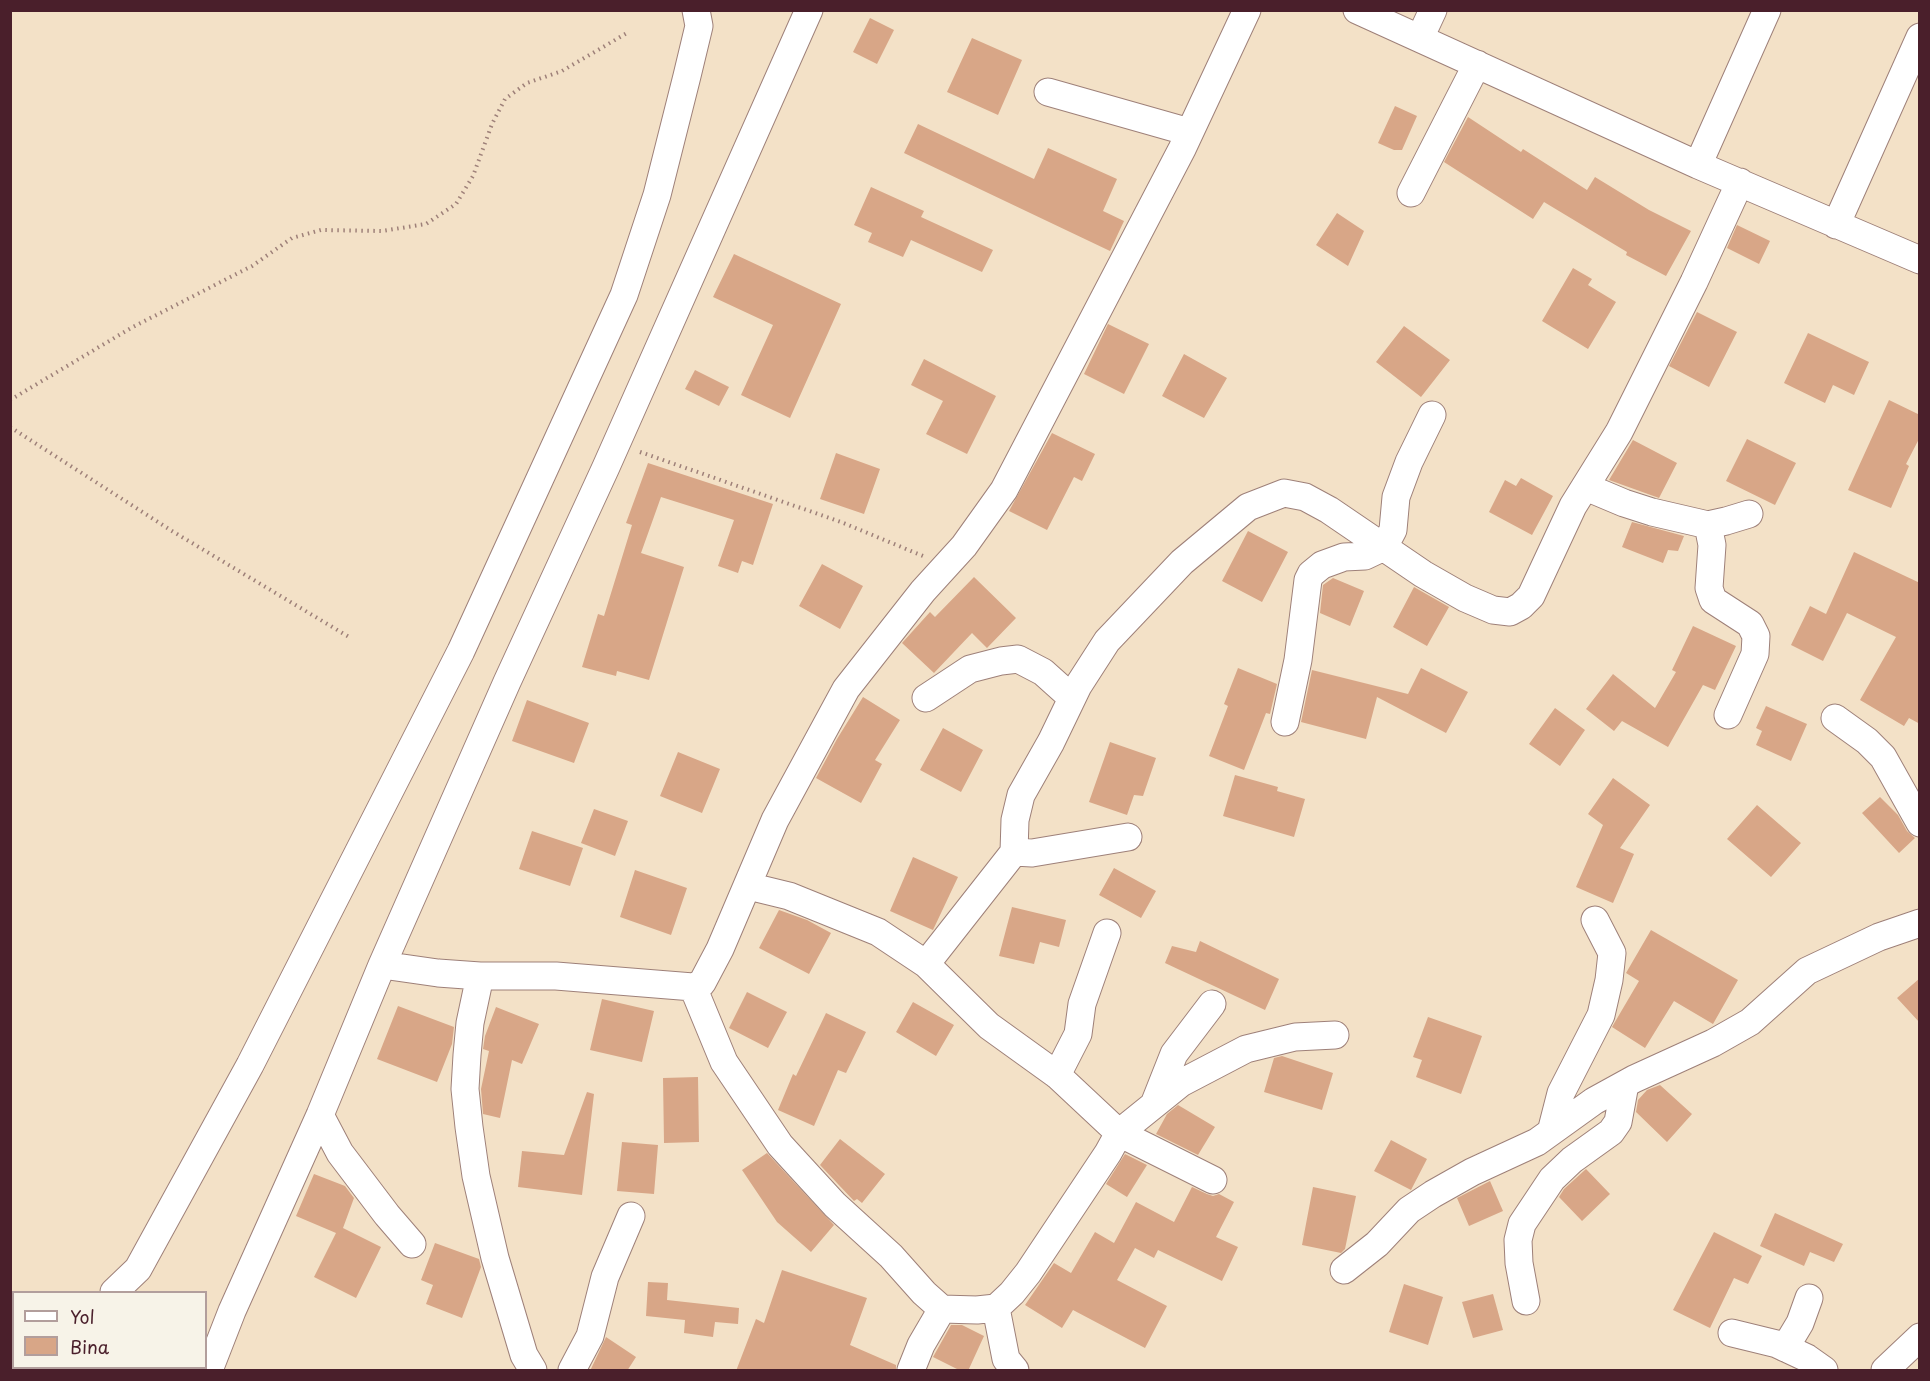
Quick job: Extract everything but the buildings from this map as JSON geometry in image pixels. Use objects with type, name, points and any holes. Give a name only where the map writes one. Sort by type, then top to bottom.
[{"type":"street","points":[[116,1291],[138,1269],[250,1065],[460,651],[624,295],[657,195],[699,26],[696,10]]},
{"type":"street","points":[[209,1371],[232,1311],[320,1115],[382,965],[809,10]]},
{"type":"street","points":[[382,965],[480,976],[556,976],[693,987],[702,983],[748,886],[775,820],[846,689],[893,627],[964,546],[1004,490],[1190,132],[1247,10]]},
{"type":"street","points":[[1357,10],[1698,165],[1920,260]]},
{"type":"street","points":[[1420,38],[1433,10]]},
{"type":"street","points":[[1698,165],[1767,10]]},
{"type":"street","points":[[1836,225],[1920,37]]},
{"type":"street","points":[[1411,193],[1477,64]]},
{"type":"street","points":[[1048,92],[1190,132]]},
{"type":"street","points":[[926,964],[1014,852],[1015,820],[1021,795],[1051,742],[1078,686],[1107,641],[1182,561],[1248,507],[1284,493],[1305,497],[1329,510],[1423,574],[1465,598],[1493,610],[1510,612],[1521,606],[1531,596],[1574,506],[1619,432],[1694,282],[1740,182]]},
{"type":"street","points":[[1286,722],[1298,660],[1308,580],[1311,574],[1322,565],[1344,557],[1365,556],[1384,547],[1393,530],[1396,497],[1408,462],[1432,415]]},
{"type":"street","points":[[1586,487],[1642,509],[1708,525],[1749,514]]},
{"type":"street","points":[[1708,525],[1712,545],[1709,588],[1713,600],[1750,624],[1756,636],[1755,654],[1728,715]]},
{"type":"street","points":[[926,698],[970,669],[1018,659],[1043,672],[1072,698]]},
{"type":"street","points":[[1835,718],[1867,741],[1883,757],[1920,823]]},
{"type":"street","points":[[1014,852],[1032,853],[1128,837]]},
{"type":"street","points":[[748,886],[789,896],[878,932],[926,964],[989,1026],[1057,1075],[1119,1133],[1213,1180]]},
{"type":"street","points":[[1551,1132],[1562,1094],[1600,1015],[1609,980],[1612,953],[1595,920]]},
{"type":"street","points":[[1344,1270],[1377,1244],[1409,1210],[1472,1172],[1537,1142],[1594,1101],[1624,1084],[1713,1043],[1750,1022],[1807,971],[1879,937],[1920,923]]},
{"type":"street","points":[[1057,1075],[1078,1034],[1082,1004],[1107,933]]},
{"type":"street","points":[[480,976],[470,1023],[467,1055],[465,1089],[469,1127],[476,1176],[495,1258],[524,1354],[533,1371]]},
{"type":"street","points":[[693,987],[724,1062],[780,1145],[835,1204],[891,1256],[924,1293],[942,1309],[996,1308],[1012,1293],[1108,1154],[1119,1133],[1182,1083],[1246,1049],[1295,1036],[1335,1035]]},
{"type":"street","points":[[1154,1103],[1174,1054],[1212,1004]]},
{"type":"street","points":[[1526,1301],[1519,1263],[1518,1240],[1522,1224],[1552,1179],[1572,1160],[1611,1132],[1618,1122],[1624,1084]]},
{"type":"street","points":[[320,1115],[340,1153],[412,1244]]},
{"type":"street","points":[[572,1371],[590,1336],[605,1277],[631,1216]]},
{"type":"street","points":[[1785,1348],[1800,1323],[1809,1298]]},
{"type":"street","points":[[996,1308],[1006,1359],[1015,1371]]},
{"type":"street","points":[[911,1371],[921,1345],[942,1309]]},
{"type":"street","points":[[1732,1334],[1777,1344],[1807,1359],[1824,1371]]},
{"type":"street","points":[[1885,1371],[1920,1337]]},
{"type":"path","points":[[10,400],[131,328],[252,266],[292,238],[321,230],[382,231],[426,224],[456,204],[473,176],[492,124],[505,99],[527,83],[562,70],[627,33]]},
{"type":"path","points":[[10,427],[172,531],[349,637]]},
{"type":"path","points":[[617,443],[841,522],[928,558],[944,568]]}]
